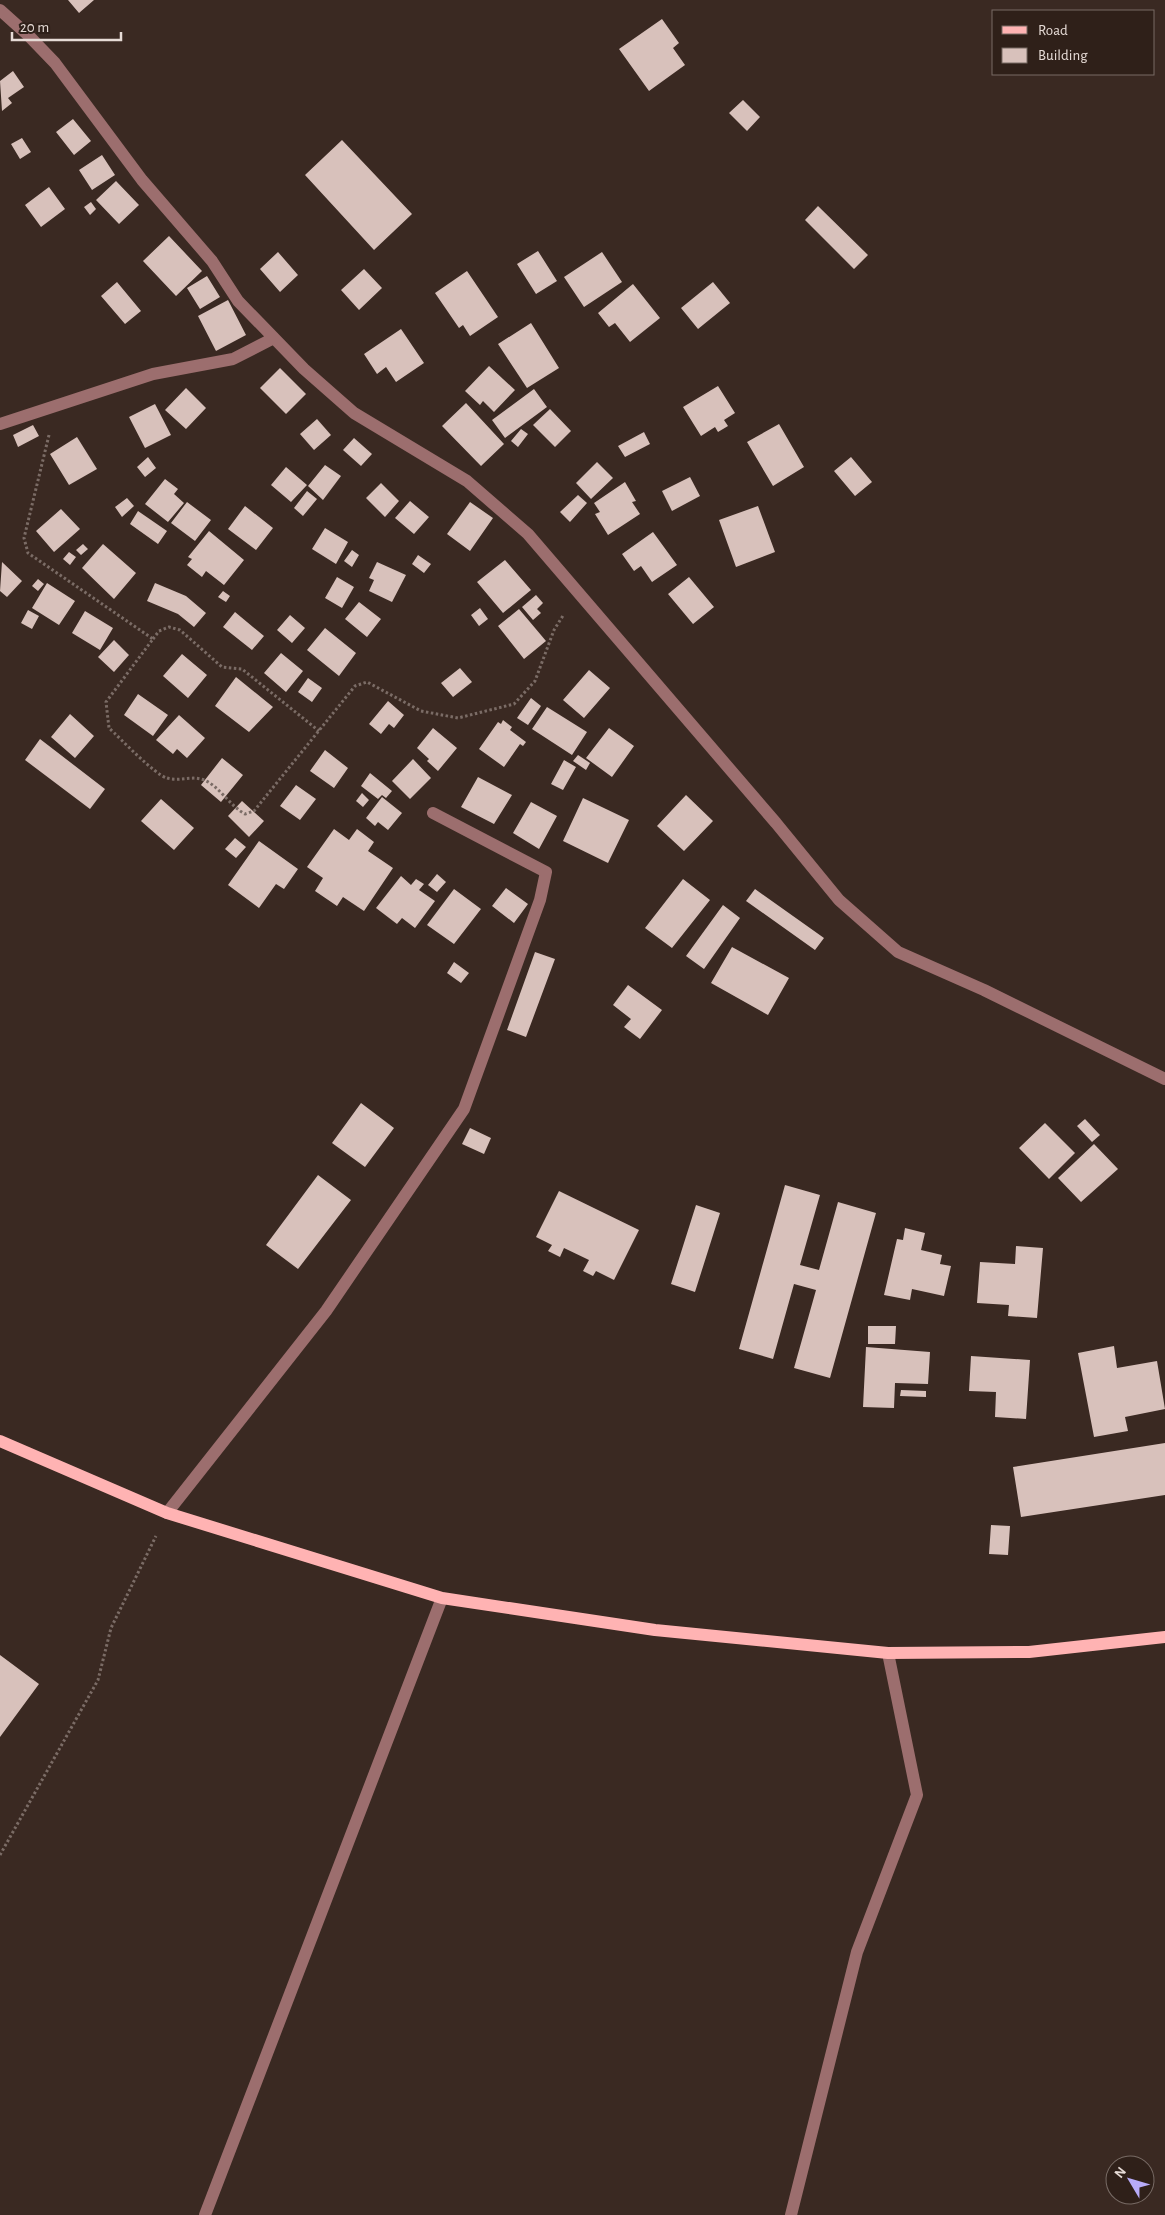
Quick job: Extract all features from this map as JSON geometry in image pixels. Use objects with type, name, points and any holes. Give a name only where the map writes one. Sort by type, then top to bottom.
[{"type":"main road","points":[[0,1441],[167,1513],[442,1598],[655,1630],[888,1653],[1029,1652],[1165,1637]]},
{"type":"street","points":[[0,10],[29,36],[55,64],[142,180],[212,261],[238,302],[304,369],[354,413],[467,481],[528,534],[579,590],[839,900],[898,952],[984,990],[1165,1079]]},
{"type":"street","points":[[0,424],[153,374],[233,359],[274,338]]},
{"type":"street","points":[[167,1513],[326,1310],[464,1109],[540,900],[546,872],[433,813]]},
{"type":"street","points":[[205,2215],[442,1598]]},
{"type":"street","points":[[791,2215],[856,1952],[917,1795],[888,1653]]},
{"type":"path","points":[[56,406],[24,538],[28,553],[153,640]]},
{"type":"path","points":[[319,731],[242,670],[222,667],[180,630],[169,627],[159,631],[106,702],[108,728],[165,778],[181,781],[191,777],[205,780],[236,810],[245,814],[254,811],[319,731],[355,686],[367,682],[421,711],[458,718],[514,704],[535,681],[554,630],[579,590]]},
{"type":"path","points":[[0,1855],[98,1680],[110,1628],[167,1513]]},
{"type":"building","points":[[68,0],[94,0],[79,13]]},
{"type":"building","points":[[662,19],[679,43],[673,48],[685,65],[649,91],[619,49]]},
{"type":"building","points":[[13,71],[24,87],[8,98],[12,103],[2,111],[0,81]]},
{"type":"building","points":[[743,100],[760,117],[747,131],[729,113]]},
{"type":"building","points":[[73,119],[91,141],[74,155],[56,132]]},
{"type":"building","points":[[22,138],[31,152],[20,159],[11,144]]},
{"type":"building","points":[[342,140],[412,214],[374,250],[305,175]]},
{"type":"building","points":[[102,155],[115,175],[92,190],[79,170]]},
{"type":"building","points":[[116,181],[139,205],[119,224],[96,200]]},
{"type":"building","points":[[49,187],[65,209],[41,227],[25,205]]},
{"type":"building","points":[[91,202],[96,209],[90,215],[84,207]]},
{"type":"building","points":[[818,206],[868,255],[854,269],[805,220]]},
{"type":"building","points":[[169,236],[202,271],[176,296],[143,261]]},
{"type":"building","points":[[538,251],[557,281],[536,294],[517,264]]},
{"type":"building","points":[[278,252],[298,275],[280,292],[260,269]]},
{"type":"building","points":[[602,252],[622,282],[584,307],[564,277]]},
{"type":"building","points":[[364,269],[382,288],[359,310],[341,290]]},
{"type":"building","points":[[467,271],[498,317],[470,336],[463,325],[459,328],[435,293]]},
{"type":"building","points":[[207,276],[220,297],[200,309],[187,288]]},
{"type":"building","points":[[117,282],[141,311],[125,324],[101,296]]},
{"type":"building","points":[[713,282],[730,303],[698,329],[681,308]]},
{"type":"building","points":[[633,284],[660,318],[630,342],[615,323],[609,327],[598,313]]},
{"type":"building","points":[[228,300],[246,335],[216,351],[198,316]]},
{"type":"building","points":[[531,323],[559,368],[527,388],[498,344]]},
{"type":"building","points":[[401,329],[424,363],[396,382],[386,367],[377,374],[364,354]]},
{"type":"building","points":[[489,366],[515,390],[494,412],[483,401],[480,405],[465,391]]},
{"type":"building","points":[[280,368],[306,394],[286,414],[260,388]]},
{"type":"building","points":[[718,386],[735,413],[724,420],[728,426],[718,432],[715,427],[701,436],[683,407]]},
{"type":"building","points":[[186,388],[206,408],[186,429],[165,410]]},
{"type":"building","points":[[534,389],[547,407],[505,438],[492,420]]},
{"type":"building","points":[[466,403],[504,444],[481,466],[442,426]]},
{"type":"building","points":[[155,404],[171,435],[145,448],[129,417]]},
{"type":"building","points":[[550,409],[571,431],[555,447],[533,425]]},
{"type":"building","points":[[317,419],[331,435],[314,450],[300,434]]},
{"type":"building","points":[[779,424],[804,467],[773,486],[747,442]]},
{"type":"building","points":[[33,425],[39,436],[18,447],[13,435]]},
{"type":"building","points":[[521,429],[528,434],[518,447],[511,441]]},
{"type":"building","points":[[644,432],[650,444],[625,457],[618,446]]},
{"type":"building","points":[[77,437],[97,469],[69,485],[50,454]]},
{"type":"building","points":[[354,438],[372,454],[361,466],[343,450]]},
{"type":"building","points":[[148,457],[156,468],[145,477],[137,467]]},
{"type":"building","points":[[851,457],[872,482],[855,496],[834,471]]},
{"type":"building","points":[[597,462],[613,478],[591,499],[576,483]]},
{"type":"building","points":[[325,465],[341,476],[323,500],[308,486]]},
{"type":"building","points":[[286,467],[307,485],[291,502],[271,485]]},
{"type":"building","points":[[690,477],[700,496],[672,511],[662,491]]},
{"type":"building","points":[[165,479],[178,489],[174,494],[184,503],[168,522],[145,504]]},
{"type":"building","points":[[625,482],[636,501],[632,502],[640,514],[608,535],[595,514],[600,512],[594,503]]},
{"type":"building","points":[[381,483],[399,501],[385,517],[366,498]]},
{"type":"building","points":[[307,491],[317,499],[303,516],[294,508]]},
{"type":"building","points":[[578,495],[587,503],[570,522],[560,512]]},
{"type":"building","points":[[127,498],[134,506],[122,517],[115,507]]},
{"type":"building","points":[[410,501],[429,517],[414,534],[395,518]]},
{"type":"building","points":[[187,502],[211,520],[195,541],[171,523]]},
{"type":"building","points":[[470,502],[493,518],[470,551],[447,534]]},
{"type":"building","points":[[245,506],[273,528],[256,550],[228,529]]},
{"type":"building","points":[[758,506],[775,552],[736,567],[719,520]]},
{"type":"building","points":[[61,509],[80,529],[54,552],[36,531]]},
{"type":"building","points":[[138,511],[167,531],[158,544],[130,524]]},
{"type":"building","points":[[325,528],[348,542],[336,564],[312,549]]},
{"type":"building","points":[[209,531],[244,560],[224,585],[206,571],[202,577],[187,565],[192,559],[188,557]]},
{"type":"building","points":[[653,532],[677,565],[652,582],[641,566],[634,571],[622,554]]},
{"type":"building","points":[[83,544],[88,549],[81,555],[76,550]]},
{"type":"building","points":[[103,544],[136,573],[114,599],[82,568]]},
{"type":"building","points":[[352,550],[359,555],[352,567],[344,561]]},
{"type":"building","points":[[69,552],[76,557],[70,565],[63,559]]},
{"type":"building","points":[[418,555],[431,564],[424,573],[412,564]]},
{"type":"building","points":[[505,560],[531,590],[503,613],[477,582]]},
{"type":"building","points":[[2,562],[22,581],[7,597],[0,591]]},
{"type":"building","points":[[377,562],[406,575],[392,602],[369,591],[374,580],[369,578]]},
{"type":"building","points":[[337,577],[354,587],[342,608],[325,598]]},
{"type":"building","points":[[689,577],[714,607],[693,624],[668,594]]},
{"type":"building","points":[[38,579],[44,584],[38,591],[32,586]]},
{"type":"building","points":[[47,583],[75,601],[59,625],[32,608]]},
{"type":"building","points":[[155,583],[186,596],[206,613],[194,627],[178,614],[147,601]]},
{"type":"building","points":[[223,591],[230,596],[226,602],[218,597]]},
{"type":"building","points":[[536,595],[543,603],[537,609],[541,613],[533,620],[522,607]]},
{"type":"building","points":[[359,602],[381,619],[367,637],[345,619]]},
{"type":"building","points":[[480,608],[488,619],[479,626],[471,615]]},
{"type":"building","points":[[519,609],[546,641],[524,659],[498,626]]},
{"type":"building","points":[[28,610],[39,616],[32,629],[21,623]]},
{"type":"building","points":[[85,611],[113,628],[100,650],[72,633]]},
{"type":"building","points":[[235,612],[264,636],[252,650],[223,627]]},
{"type":"building","points":[[290,615],[305,628],[292,643],[277,630]]},
{"type":"building","points":[[325,628],[356,653],[339,676],[307,650]]},
{"type":"building","points":[[114,640],[129,655],[114,672],[98,657]]},
{"type":"building","points":[[281,653],[303,671],[286,692],[264,673]]},
{"type":"building","points":[[182,654],[207,675],[188,698],[163,676]]},
{"type":"building","points":[[460,668],[472,682],[453,697],[441,683]]},
{"type":"building","points":[[589,670],[610,688],[584,718],[563,700]]},
{"type":"building","points":[[236,677],[273,707],[249,732],[215,706]]},
{"type":"building","points":[[308,678],[322,688],[312,702],[298,692]]},
{"type":"building","points":[[138,694],[168,715],[153,736],[124,715]]},
{"type":"building","points":[[531,698],[541,706],[528,725],[517,718]]},
{"type":"building","points":[[388,701],[404,715],[394,728],[389,724],[381,734],[369,724]]},
{"type":"building","points":[[547,707],[587,732],[572,755],[532,729]]},
{"type":"building","points":[[70,714],[94,736],[75,758],[51,737]]},
{"type":"building","points":[[179,715],[205,738],[187,758],[177,749],[173,754],[156,740]]},
{"type":"building","points":[[503,720],[512,727],[510,730],[526,742],[523,746],[520,744],[504,767],[479,749],[498,722],[501,724]]},
{"type":"building","points":[[433,728],[457,748],[438,771],[417,748]]},
{"type":"building","points":[[609,728],[634,746],[612,777],[586,758]]},
{"type":"building","points":[[40,739],[105,789],[90,809],[25,760]]},
{"type":"building","points":[[325,750],[348,768],[334,788],[310,771]]},
{"type":"building","points":[[578,755],[590,763],[586,770],[573,761]]},
{"type":"building","points":[[222,758],[243,775],[221,802],[201,785]]},
{"type":"building","points":[[413,759],[431,778],[410,799],[392,781]]},
{"type":"building","points":[[564,760],[576,767],[563,790],[551,784]]},
{"type":"building","points":[[370,773],[392,791],[386,798],[382,795],[378,799],[361,786]]},
{"type":"building","points":[[478,777],[512,795],[494,824],[461,807]]},
{"type":"building","points":[[296,785],[316,799],[300,820],[280,806]]},
{"type":"building","points":[[362,793],[369,800],[363,807],[356,801]]},
{"type":"building","points":[[686,795],[713,821],[684,851],[657,826]]},
{"type":"building","points":[[382,797],[402,813],[388,830],[378,822],[375,826],[366,818]]},
{"type":"building","points":[[583,798],[629,820],[608,863],[563,841]]},
{"type":"building","points":[[161,799],[194,828],[174,850],[141,821]]},
{"type":"building","points":[[242,801],[264,821],[249,837],[228,816]]},
{"type":"building","points":[[531,802],[557,816],[539,849],[513,833]]},
{"type":"building","points":[[334,829],[349,840],[357,829],[374,842],[368,851],[393,868],[364,911],[343,897],[337,906],[315,891],[323,878],[307,867]]},
{"type":"building","points":[[235,838],[246,847],[236,858],[225,849]]},
{"type":"building","points":[[259,841],[298,869],[284,889],[276,884],[259,908],[228,885]]},
{"type":"building","points":[[437,874],[446,882],[437,892],[428,885]]},
{"type":"building","points":[[401,876],[411,885],[416,879],[424,884],[419,890],[435,901],[415,928],[402,918],[397,924],[376,908]]},
{"type":"building","points":[[683,879],[710,900],[672,948],[645,928]]},
{"type":"building","points":[[506,888],[528,904],[514,923],[492,906]]},
{"type":"building","points":[[454,889],[481,909],[454,944],[427,925]]},
{"type":"building","points":[[755,889],[824,938],[815,950],[746,901]]},
{"type":"building","points":[[723,905],[740,918],[704,969],[686,956]]},
{"type":"building","points":[[732,947],[789,978],[768,1015],[711,983]]},
{"type":"building","points":[[535,952],[555,959],[526,1037],[507,1030]]},
{"type":"building","points":[[454,962],[469,973],[461,983],[447,973]]},
{"type":"building","points":[[628,985],[662,1010],[640,1039],[624,1027],[631,1019],[613,1005]]},
{"type":"building","points":[[361,1103],[394,1128],[365,1167],[332,1143]]},
{"type":"building","points":[[1085,1119],[1100,1135],[1092,1142],[1077,1126]]},
{"type":"building","points":[[1045,1123],[1075,1153],[1049,1179],[1019,1148]]},
{"type":"building","points":[[470,1128],[491,1138],[484,1154],[462,1144]]},
{"type":"building","points":[[1094,1144],[1118,1169],[1081,1202],[1058,1178]]},
{"type":"building","points":[[318,1175],[351,1200],[298,1269],[266,1245]]},
{"type":"building","points":[[785,1185],[820,1195],[800,1265],[819,1270],[838,1202],[876,1213],[830,1378],[794,1368],[816,1290],[794,1284],[773,1359],[739,1349]]},
{"type":"building","points":[[559,1191],[639,1230],[614,1280],[596,1271],[593,1276],[583,1271],[589,1260],[564,1248],[560,1257],[548,1251],[552,1245],[536,1237]]},
{"type":"building","points":[[696,1205],[720,1213],[695,1292],[671,1284]]},
{"type":"building","points":[[905,1228],[925,1233],[921,1250],[942,1255],[940,1264],[951,1266],[944,1296],[912,1289],[910,1300],[884,1295],[897,1239],[903,1240]]},
{"type":"building","points":[[1016,1246],[1043,1248],[1037,1318],[1008,1316],[1009,1305],[977,1303],[980,1262],[1015,1264]]},
{"type":"building","points":[[868,1326],[896,1326],[895,1344],[868,1344]]},
{"type":"building","points":[[1114,1346],[1117,1368],[1157,1361],[1165,1409],[1125,1417],[1128,1431],[1094,1437],[1078,1353]]},
{"type":"building","points":[[866,1347],[930,1352],[928,1384],[895,1383],[894,1408],[863,1407]]},
{"type":"building","points":[[971,1356],[1030,1360],[1026,1419],[995,1417],[996,1392],[969,1391]]},
{"type":"building","points":[[901,1390],[926,1391],[926,1397],[900,1396]]},
{"type":"building","points":[[1165,1443],[1165,1495],[1021,1517],[1013,1467]]},
{"type":"building","points":[[991,1525],[1010,1526],[1008,1555],[989,1554]]},
{"type":"building","points":[[0,1655],[39,1684],[0,1737]]}]
